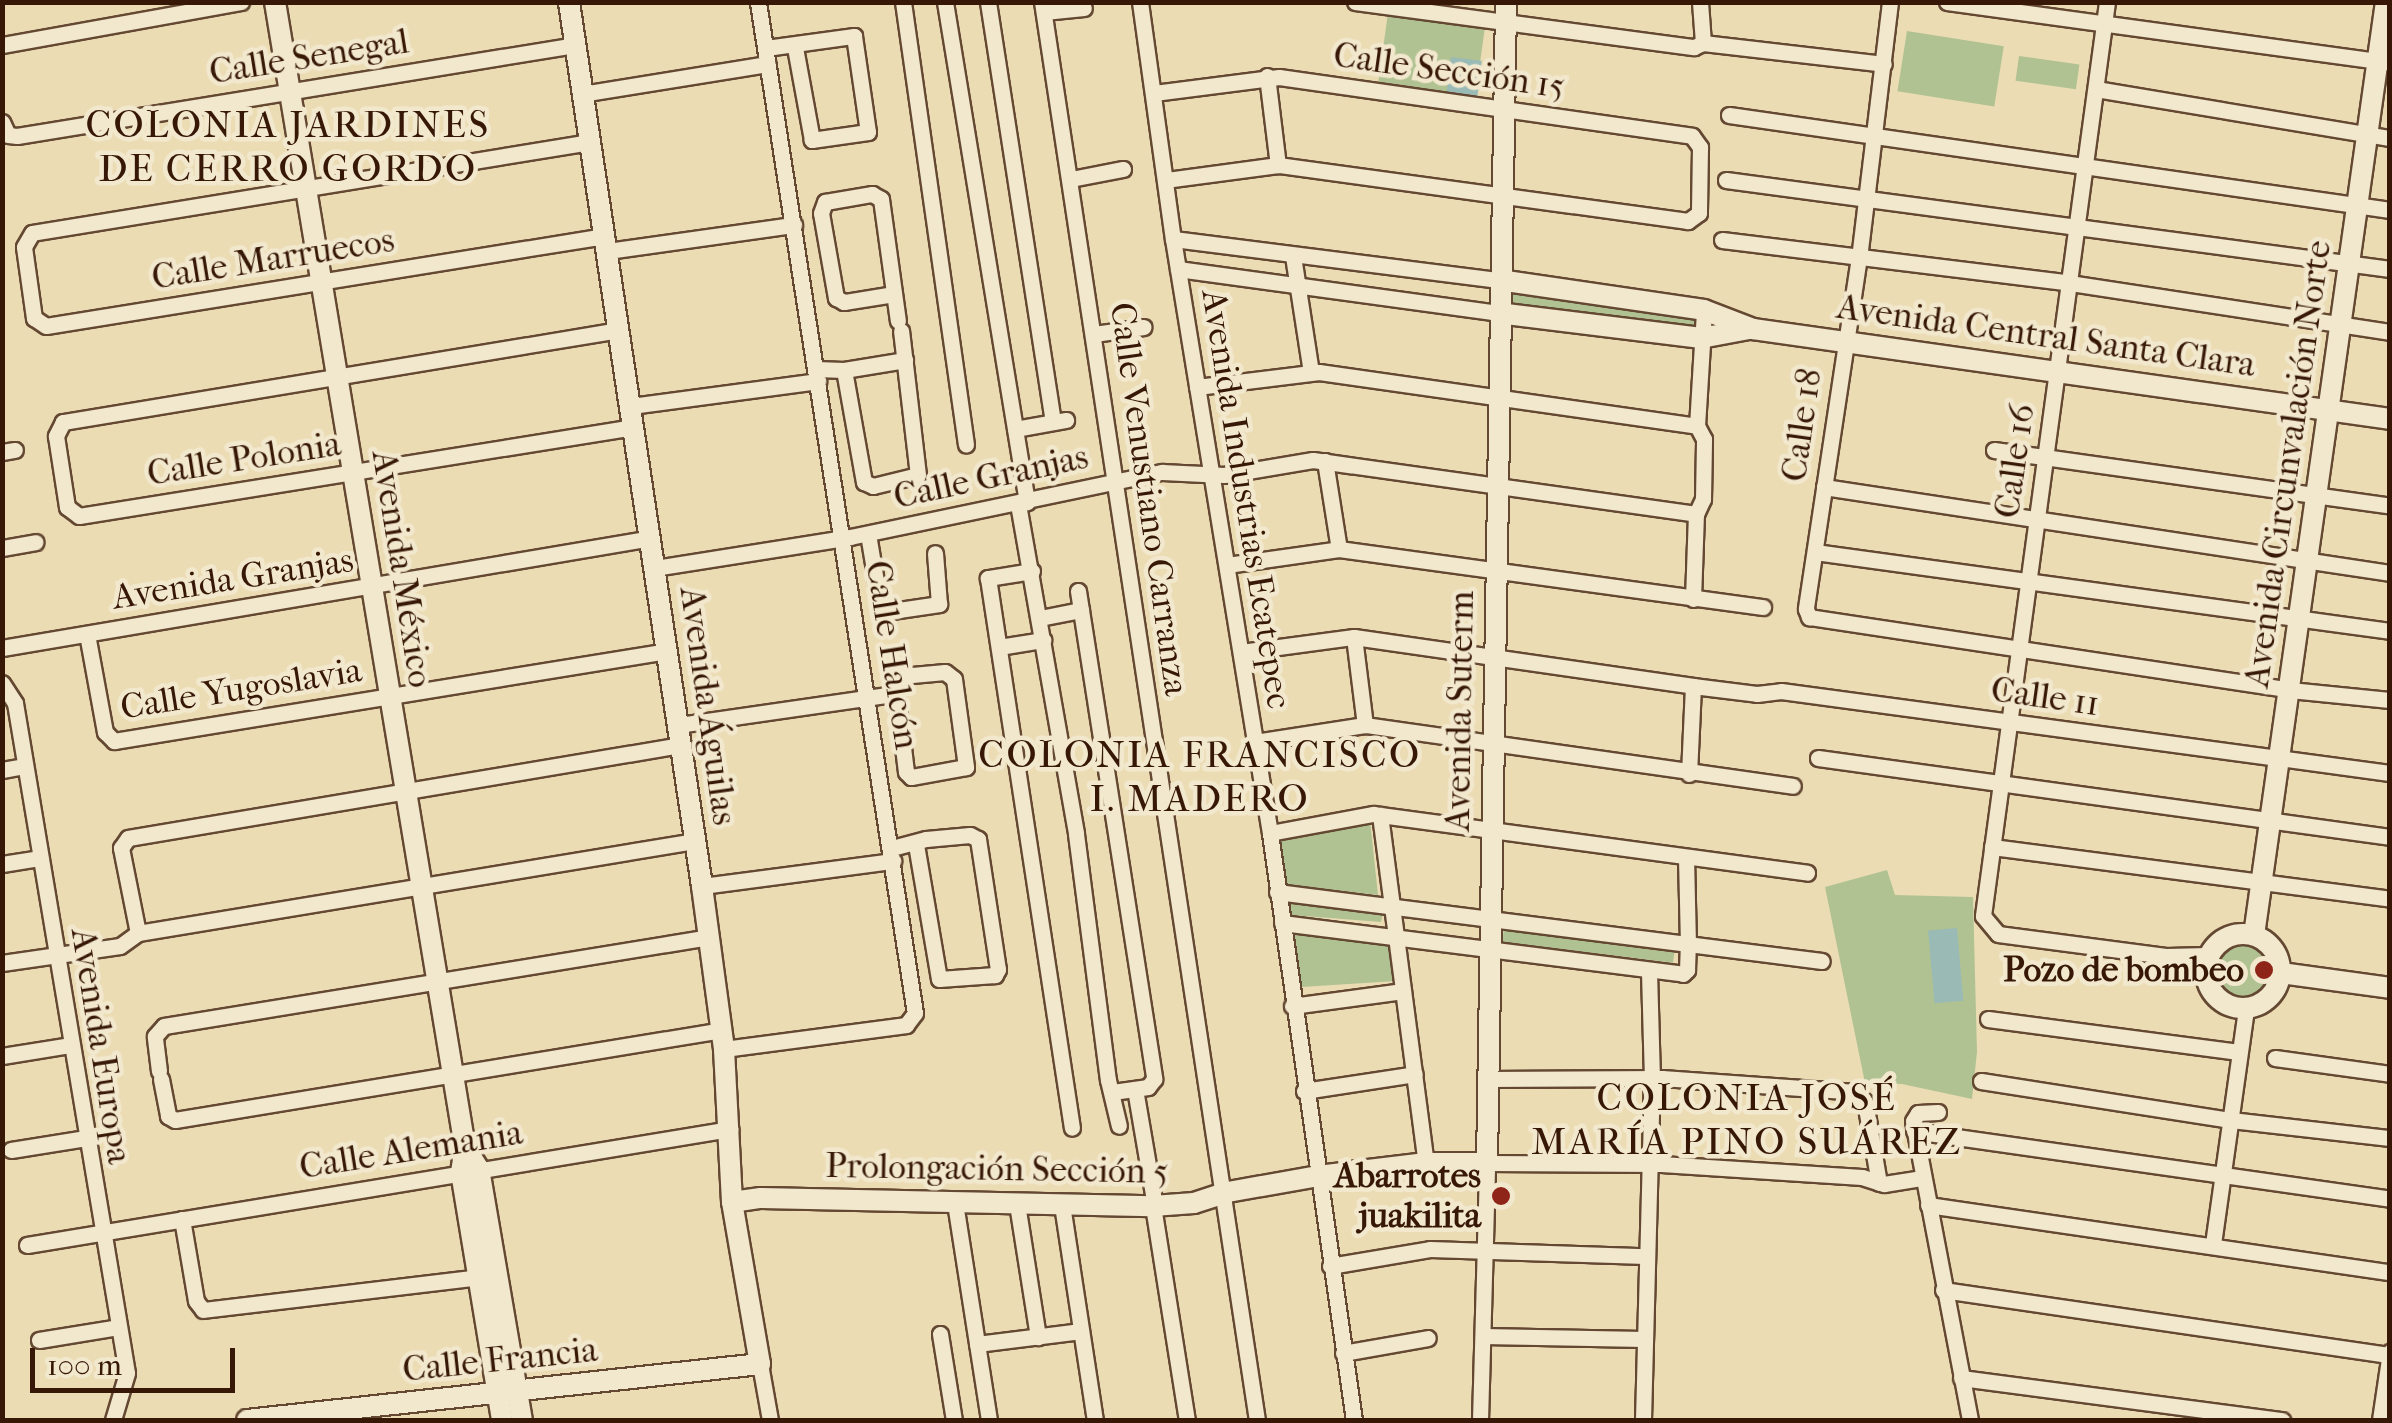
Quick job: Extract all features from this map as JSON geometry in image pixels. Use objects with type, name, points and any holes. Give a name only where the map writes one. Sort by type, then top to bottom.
[{"type":"street","points":[[2,45],[242,2]]},
{"type":"street","name":"Avenida México","points":[[275,2],[507,1392],[502,1420]]},
{"type":"street","name":"Avenida Águilas","points":[[568,2],[696,841],[722,1039],[732,1202],[770,1420]]},
{"type":"street","name":"Calle Halcón","points":[[722,1039],[913,1020],[869,698],[758,2]]},
{"type":"street","points":[[903,2],[966,445]]},
{"type":"street","points":[[945,2],[1015,429],[1032,572],[1076,834],[1108,1080],[1114,1092],[1119,1126]]},
{"type":"street","points":[[988,2],[1060,421],[1015,429]]},
{"type":"street","points":[[1355,2],[1506,13],[1694,48],[1703,42],[1884,64]]},
{"type":"street","points":[[1700,2],[1703,42]]},
{"type":"street","name":"Calle 18","points":[[1890,2],[1860,258],[1844,338],[1806,609],[1809,618],[2019,649]]},
{"type":"street","points":[[1947,2],[2384,62]]},
{"type":"street","name":"Calle 16","points":[[2107,2],[1982,902],[1988,927],[1998,934],[2207,962]]},
{"type":"street","name":"Avenida Circunvalación Norte","points":[[2254,935],[2367,134],[2384,62],[2386,2]]},
{"type":"street","name":"Avenida Industrias Ecatepec","points":[[1141,3],[1173,239],[1270,833],[1354,1420]]},
{"type":"street","points":[[1043,8],[1084,8]]},
{"type":"street","name":"Calle Venustiano Carranza","points":[[1043,8],[1257,1420]]},
{"type":"street","name":"Avenida Suterm","points":[[1480,1420],[1506,13]]},
{"type":"street","points":[[582,94],[767,56],[795,47],[847,35],[856,38],[868,132],[812,140],[795,47]]},
{"type":"street","name":"Calle Senegal","points":[[2,122],[8,135],[17,136],[575,45]]},
{"type":"street","points":[[1267,76],[1278,165]]},
{"type":"street","name":"Calle Sección 15","points":[[1154,92],[1267,76],[1692,136],[1700,147],[1699,213],[1693,221],[1500,195]]},
{"type":"street","points":[[2096,89],[2390,138]]},
{"type":"street","points":[[1730,115],[2390,210]]},
{"type":"street","points":[[306,186],[590,142]]},
{"type":"street","points":[[1165,180],[1278,165],[1500,195]]},
{"type":"street","points":[[1070,179],[1123,168]]},
{"type":"street","points":[[1726,180],[2390,268]]},
{"type":"street","name":"Calle Marruecos","points":[[306,186],[32,233],[25,238],[34,318],[42,326],[321,280],[793,221],[872,194],[881,199],[894,294]]},
{"type":"street","points":[[822,209],[838,300],[894,294],[920,472],[873,486],[862,478],[844,370]]},
{"type":"street","name":"Avenida Central Santa Clara","points":[[1173,239],[1704,310],[1752,329]]},
{"type":"street","points":[[1722,240],[2070,282],[2390,332]]},
{"type":"street","points":[[1293,256],[1312,372]]},
{"type":"street","name":"Avenida Central Santa Clara","points":[[1178,269],[1702,338],[1752,329],[1844,338],[2390,419]]},
{"type":"street","points":[[1694,599],[1696,514],[1703,499],[1704,438],[1697,426],[1704,310]]},
{"type":"street","points":[[1094,334],[1144,326]]},
{"type":"street","points":[[336,376],[620,330]]},
{"type":"street","name":"Calle Polonia","points":[[336,376],[64,422],[57,427],[67,507],[74,516],[353,472],[905,360]]},
{"type":"street","points":[[1197,387],[1312,372],[1697,426]]},
{"type":"street","points":[[1994,450],[2390,506]]},
{"type":"street","points":[[1325,460],[1338,549]]},
{"type":"street","name":"Calle Granjas","points":[[655,568],[868,534],[1162,472],[1212,476],[1325,460],[1696,514]]},
{"type":"street","points":[[1824,487],[2390,573]]},
{"type":"street","points":[[868,534],[880,604],[885,612],[939,604],[935,553]]},
{"type":"street","name":"Avenida Granjas","points":[[2,648],[651,538]]},
{"type":"street","points":[[2,548],[35,542]]},
{"type":"street","points":[[1227,565],[1338,549],[1763,607]]},
{"type":"street","points":[[1815,552],[2390,631]]},
{"type":"street","points":[[1032,572],[988,578],[1072,1128]]},
{"type":"street","points":[[1078,591],[1154,1079],[1150,1086],[1114,1092]]},
{"type":"street","points":[[1040,618],[1081,610]]},
{"type":"street","name":"Calle Yugoslavia","points":[[87,634],[105,732],[110,740],[667,651]]},
{"type":"street","points":[[1354,637],[1364,725]]},
{"type":"street","name":"Calle 11","points":[[1241,652],[1354,637],[1693,686],[1758,694],[1781,691],[2390,773]]},
{"type":"street","points":[[999,647],[1043,640]]},
{"type":"street","points":[[2019,649],[2290,690],[2390,700]]},
{"type":"street","points":[[951,674],[965,768],[914,778],[908,774],[894,694],[895,681],[901,676],[951,674]]},
{"type":"street","name":"Avenida Europa","points":[[2,683],[15,703],[127,1378],[113,1420]]},
{"type":"street","points":[[1689,774],[1693,686]]},
{"type":"street","points":[[138,932],[122,841],[405,791],[894,694]]},
{"type":"street","points":[[1255,742],[1364,725],[1792,786]]},
{"type":"street","points":[[1818,758],[2390,837]]},
{"type":"street","points":[[2,770],[24,766]]},
{"type":"street","points":[[1270,833],[1380,815],[1807,873]]},
{"type":"street","points":[[1380,815],[1426,1163]]},
{"type":"street","points":[[702,886],[892,854],[916,844],[970,834],[978,840],[998,969],[995,974],[939,979],[916,844]]},
{"type":"street","points":[[2,962],[120,946],[138,932],[696,841]]},
{"type":"street","points":[[1992,847],[2390,899]]},
{"type":"street","points":[[2,864],[41,858]]},
{"type":"street","points":[[1282,924],[1685,973],[1686,859]]},
{"type":"street","points":[[1277,892],[1822,962]]},
{"type":"street","points":[[2254,935],[2273,948],[2281,973],[2270,998],[2246,1009],[2221,1002],[2211,991],[2207,962],[2226,937],[2254,935]]},
{"type":"street","points":[[709,937],[164,1026],[157,1031],[160,1075],[170,1119],[722,1039]]},
{"type":"street","points":[[1642,1420],[1652,1079],[1649,970]]},
{"type":"street","points":[[2281,973],[2390,988]]},
{"type":"street","points":[[1292,1006],[1403,991]]},
{"type":"street","points":[[2214,1244],[2246,1009]]},
{"type":"street","points":[[1988,1018],[2239,1052]]},
{"type":"street","points":[[2,1056],[71,1044]]},
{"type":"street","points":[[2275,1058],[2390,1074]]},
{"type":"street","points":[[1304,1091],[1415,1074]]},
{"type":"street","points":[[1486,1080],[1652,1079],[1855,1092],[1862,1096],[1879,1182]]},
{"type":"street","points":[[1981,1081],[2231,1120],[2390,1138]]},
{"type":"street","points":[[1135,1089],[1188,1420]]},
{"type":"street","points":[[1938,1112],[1916,1114],[1914,1131],[1970,1420]]},
{"type":"street","name":"Calle Alemania","points":[[27,1244],[730,1129]]},
{"type":"street","points":[[1914,1131],[2390,1199]]},
{"type":"street","points":[[11,1150],[86,1138]]},
{"type":"street","name":"Prolongación Sección 5","points":[[732,1202],[761,1198],[1154,1206],[1194,1202],[1318,1176],[1426,1163],[1487,1164]]},
{"type":"street","points":[[1487,1164],[1650,1166],[1862,1177],[1879,1182],[1923,1178]]},
{"type":"street","name":"Avenida México","points":[[470,1170],[478,1277],[507,1392],[522,1420]]},
{"type":"street","points":[[955,1203],[989,1420]]},
{"type":"street","points":[[1017,1204],[1038,1337]]},
{"type":"street","points":[[1062,1205],[1095,1420]]},
{"type":"street","points":[[1928,1205],[2390,1272]]},
{"type":"street","points":[[182,1219],[196,1301],[203,1310],[478,1277]]},
{"type":"street","points":[[1330,1266],[1430,1249],[1645,1256]]},
{"type":"street","points":[[1943,1290],[2389,1354],[2380,1420]]},
{"type":"street","points":[[40,1340],[118,1327]]},
{"type":"street","points":[[977,1344],[1081,1332]]},
{"type":"street","points":[[940,1334],[954,1420]]},
{"type":"street","points":[[1483,1336],[1644,1339]]},
{"type":"street","points":[[1343,1353],[1428,1338]]},
{"type":"street","name":"Calle Francia","points":[[247,1420],[760,1364]]},
{"type":"street","points":[[1961,1378],[2282,1420]]},
{"type":"green space","points":[[1388,13],[1485,27],[1475,97],[1378,83]]},
{"type":"green space","points":[[1907,31],[2004,46],[1994,107],[1897,91]]},
{"type":"green space","points":[[2019,56],[2079,64],[2076,89],[2016,81]]},
{"type":"green space","points":[[1512,289],[1695,315],[1692,335],[1509,309]]},
{"type":"green space","points":[[1370,820],[1378,895],[1285,884],[1279,840]]},
{"type":"green space","points":[[1887,870],[1895,895],[1973,897],[1977,1052],[1972,1099],[1902,1084],[1865,1083],[1825,887]]},
{"type":"green space","points":[[1290,901],[1383,913],[1381,922],[1291,915]]},
{"type":"green space","points":[[1504,928],[1675,949],[1673,963],[1502,942]]},
{"type":"green space","points":[[1294,933],[1388,941],[1396,981],[1302,987]]},
{"type":"green space","points":[[2243,934],[2257,936],[2269,945],[2278,957],[2278,985],[2269,997],[2257,1006],[2243,1008],[2229,1006],[2217,997],[2208,985],[2206,971],[2208,957],[2217,945],[2229,936]]},
{"type":"water","points":[[1451,57],[1482,61],[1477,98],[1446,94]]},
{"type":"water","points":[[1957,928],[1963,1001],[1934,1003],[1928,931]]},
{"type":"place","name":"Pozo de bombeo","points":[[2264,970]]},
{"type":"place","name":"Abarrotes juakilita","points":[[1501,1196]]},
{"type":"district","name":"COLONIA JARDINES DE CERRO GORDO","points":[[288,147]]},
{"type":"district","name":"COLONIA FRANCISCO I. MADERO","points":[[1200,777]]},
{"type":"district","name":"COLONIA JOSÉ MARÍA PINO SUÁREZ","points":[[1747,1120]]}]
